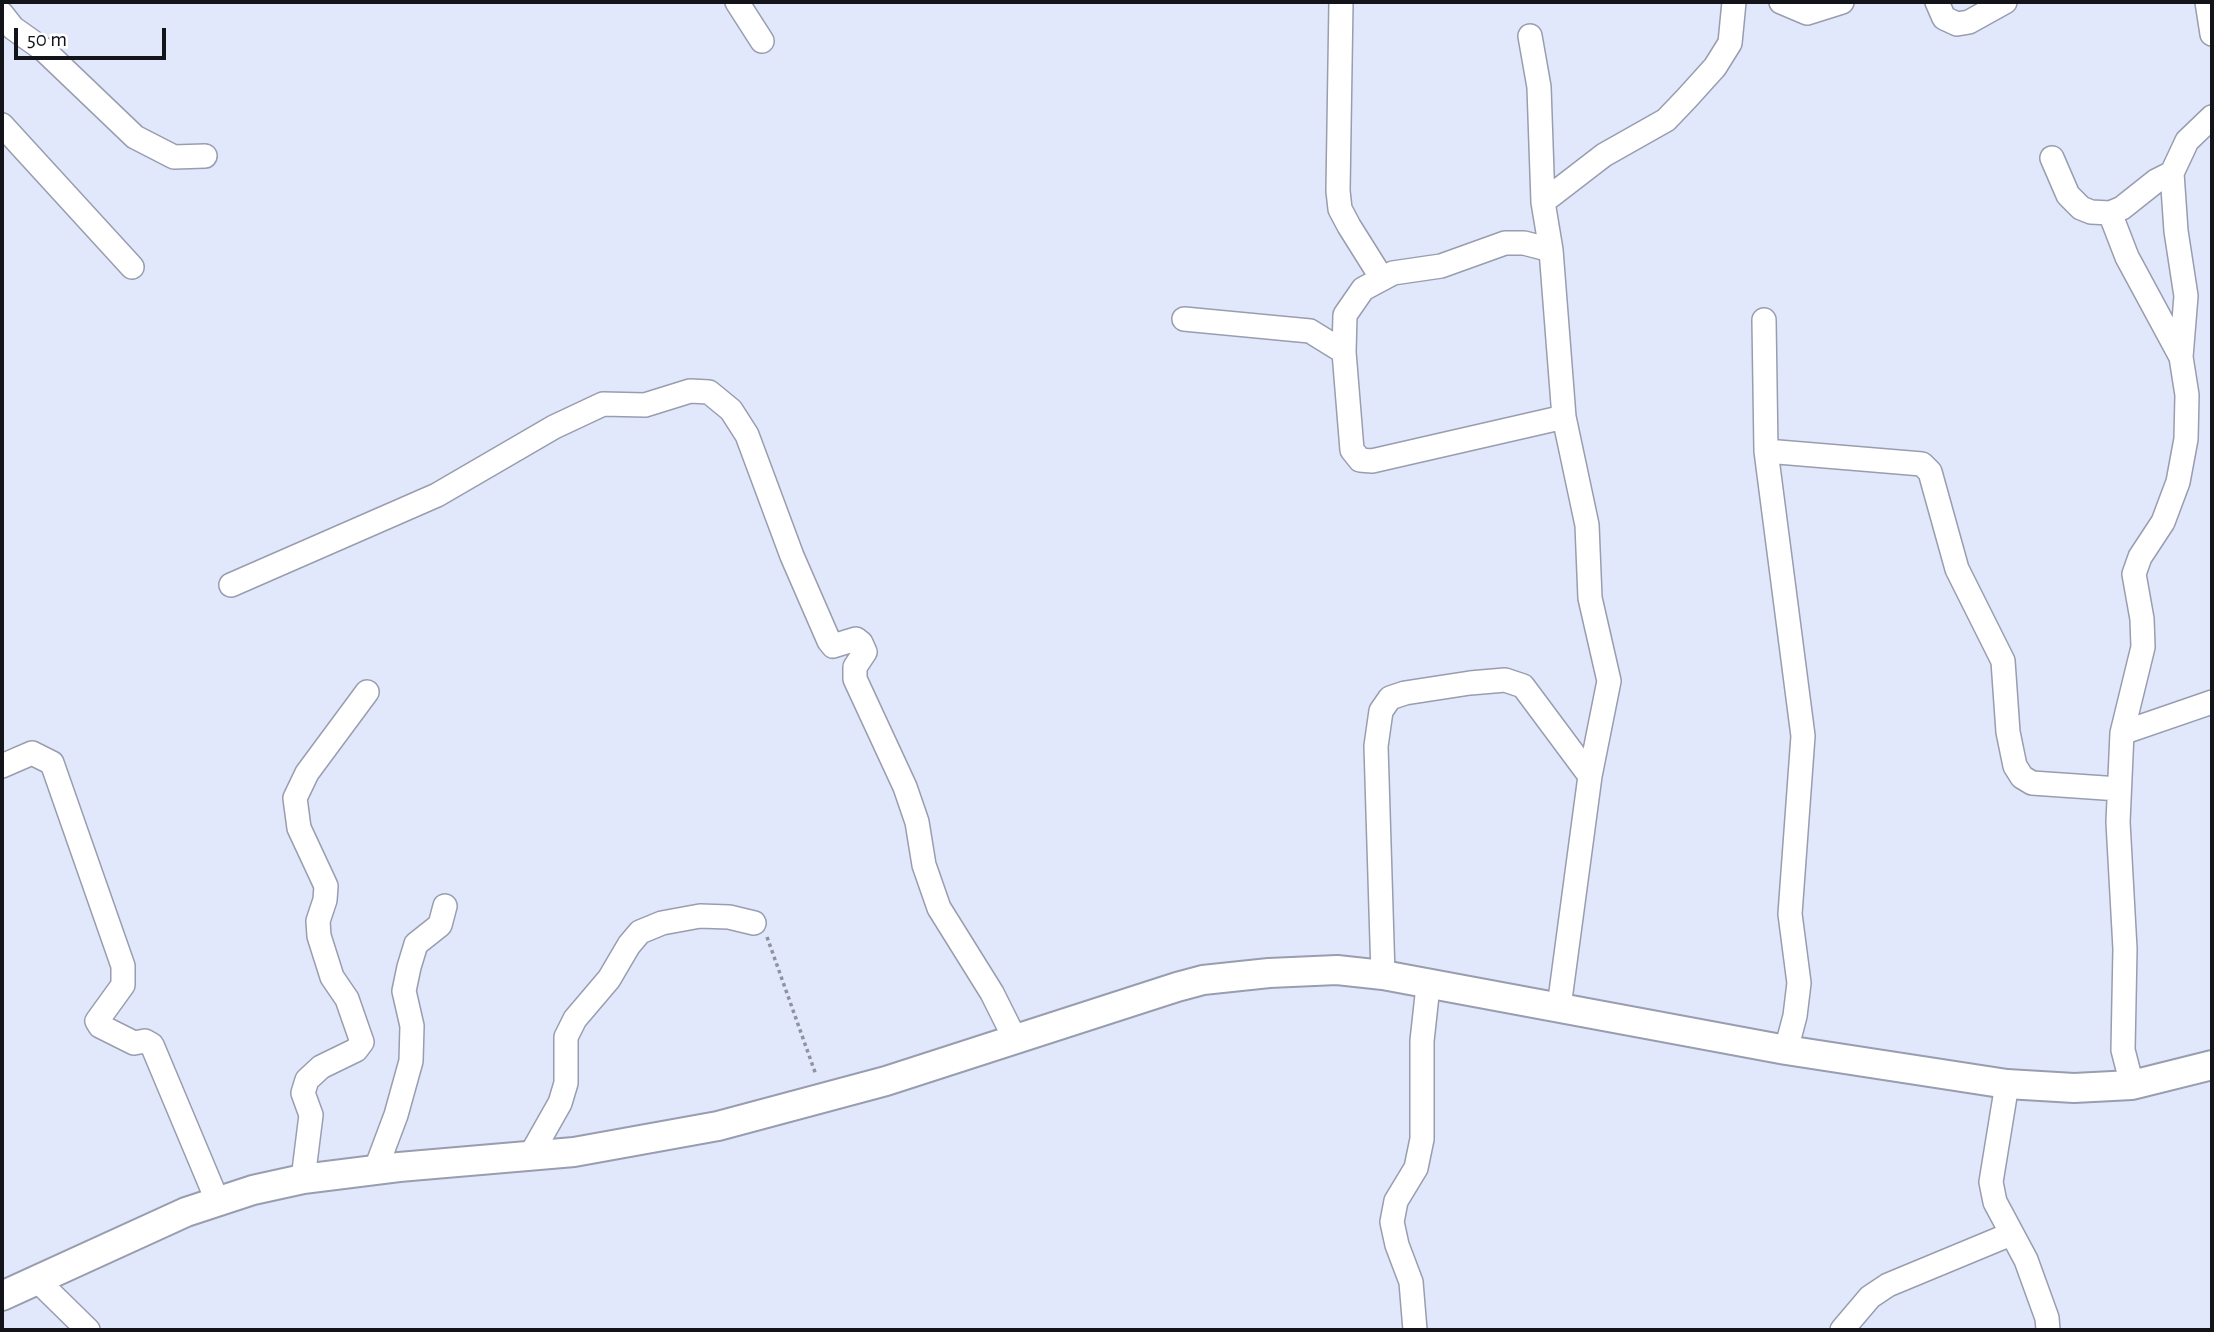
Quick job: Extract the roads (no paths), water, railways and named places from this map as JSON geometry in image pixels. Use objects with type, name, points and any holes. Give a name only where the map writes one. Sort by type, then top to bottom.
[{"type":"street","points":[[737,2],[762,41]]},
{"type":"street","points":[[1341,2],[1340,209],[1381,277]]},
{"type":"street","points":[[1543,202],[1587,167],[1666,120],[1688,98],[1715,67],[1730,43],[1734,2]]},
{"type":"street","points":[[1781,2],[1807,13],[1842,2]]},
{"type":"street","points":[[1937,2],[1944,18],[1957,24],[1969,22],[2005,2]]},
{"type":"street","points":[[2207,2],[2212,34]]},
{"type":"street","points":[[5,25],[44,50],[150,146],[174,157],[205,156]]},
{"type":"street","points":[[1530,36],[1539,87],[1543,202],[1551,250],[1564,417],[1587,525],[1590,598],[1609,681],[1590,776],[1559,1007]]},
{"type":"street","points":[[2132,1084],[2123,1049],[2125,949],[2118,822],[2122,733],[2143,647],[2135,566],[2163,522],[2183,460],[2188,395],[2181,357],[2186,296],[2176,232],[2172,173],[2187,141],[2212,117]]},
{"type":"street","points":[[2,125],[132,267]]},
{"type":"street","points":[[2052,158],[2067,195],[2081,208],[2110,213],[2172,173]]},
{"type":"street","points":[[2110,213],[2127,257],[2181,357]]},
{"type":"street","points":[[1310,331],[1345,315],[1363,289],[1381,277],[1441,266],[1505,243],[1524,243],[1551,250]]},
{"type":"street","points":[[1345,315],[1344,352],[1352,450],[1360,460],[1372,461],[1564,417]]},
{"type":"street","points":[[1184,319],[1310,331],[1344,352]]},
{"type":"street","points":[[1764,320],[1766,451],[1803,736],[1790,914],[1798,983],[1796,1016],[1786,1050]]},
{"type":"street","points":[[231,584],[437,495],[554,427],[603,404],[645,405],[690,391],[709,392],[731,410],[747,435],[792,555],[832,646],[856,639],[861,643],[864,652],[855,667],[855,679],[905,787],[917,822],[924,865],[939,908],[992,993],[1014,1039]]},
{"type":"street","points":[[1766,451],[1922,464],[1930,472],[1957,569],[2003,661],[2008,732],[2015,766],[2022,777],[2032,783],[2119,789]]},
{"type":"street","points":[[1383,975],[1376,746],[1381,711],[1390,698],[1405,692],[1470,683],[1505,680],[1523,686],[1590,776]]},
{"type":"street","points":[[303,1179],[311,1115],[303,1093],[307,1080],[321,1067],[356,1050],[362,1042],[347,999],[332,977],[319,936],[318,921],[326,900],[326,886],[299,828],[295,798],[307,773],[367,692]]},
{"type":"street","points":[[2122,733],[2212,702]]},
{"type":"street","points":[[2,766],[32,753],[52,763],[123,965],[123,985],[97,1021],[100,1026],[134,1043],[145,1041],[152,1045],[217,1200]]},
{"type":"street","points":[[375,1171],[396,1115],[411,1060],[412,1026],[404,991],[409,967],[416,944],[440,925],[446,906]]},
{"type":"street","points":[[530,1156],[560,1103],[566,1083],[566,1037],[575,1019],[609,979],[640,932],[662,923],[700,916],[729,917],[754,923]]},
{"type":"street","points":[[2,1296],[217,1200],[303,1179],[574,1152],[718,1126],[823,1098],[1203,980],[1337,970],[1383,975],[1428,986],[1559,1007],[1786,1050],[2007,1084],[2074,1088],[2132,1084],[2212,1065]]},
{"type":"street","points":[[1415,1330],[1411,1282],[1397,1245],[1392,1222],[1396,1201],[1416,1168],[1422,1139],[1422,1041],[1428,986]]},
{"type":"street","points":[[2007,1084],[1991,1182],[1995,1202],[2026,1260],[2047,1318],[2048,1330]]},
{"type":"street","points":[[1842,1330],[1870,1297],[1888,1285],[2011,1234]]},
{"type":"street","points":[[37,1280],[88,1330]]}]
